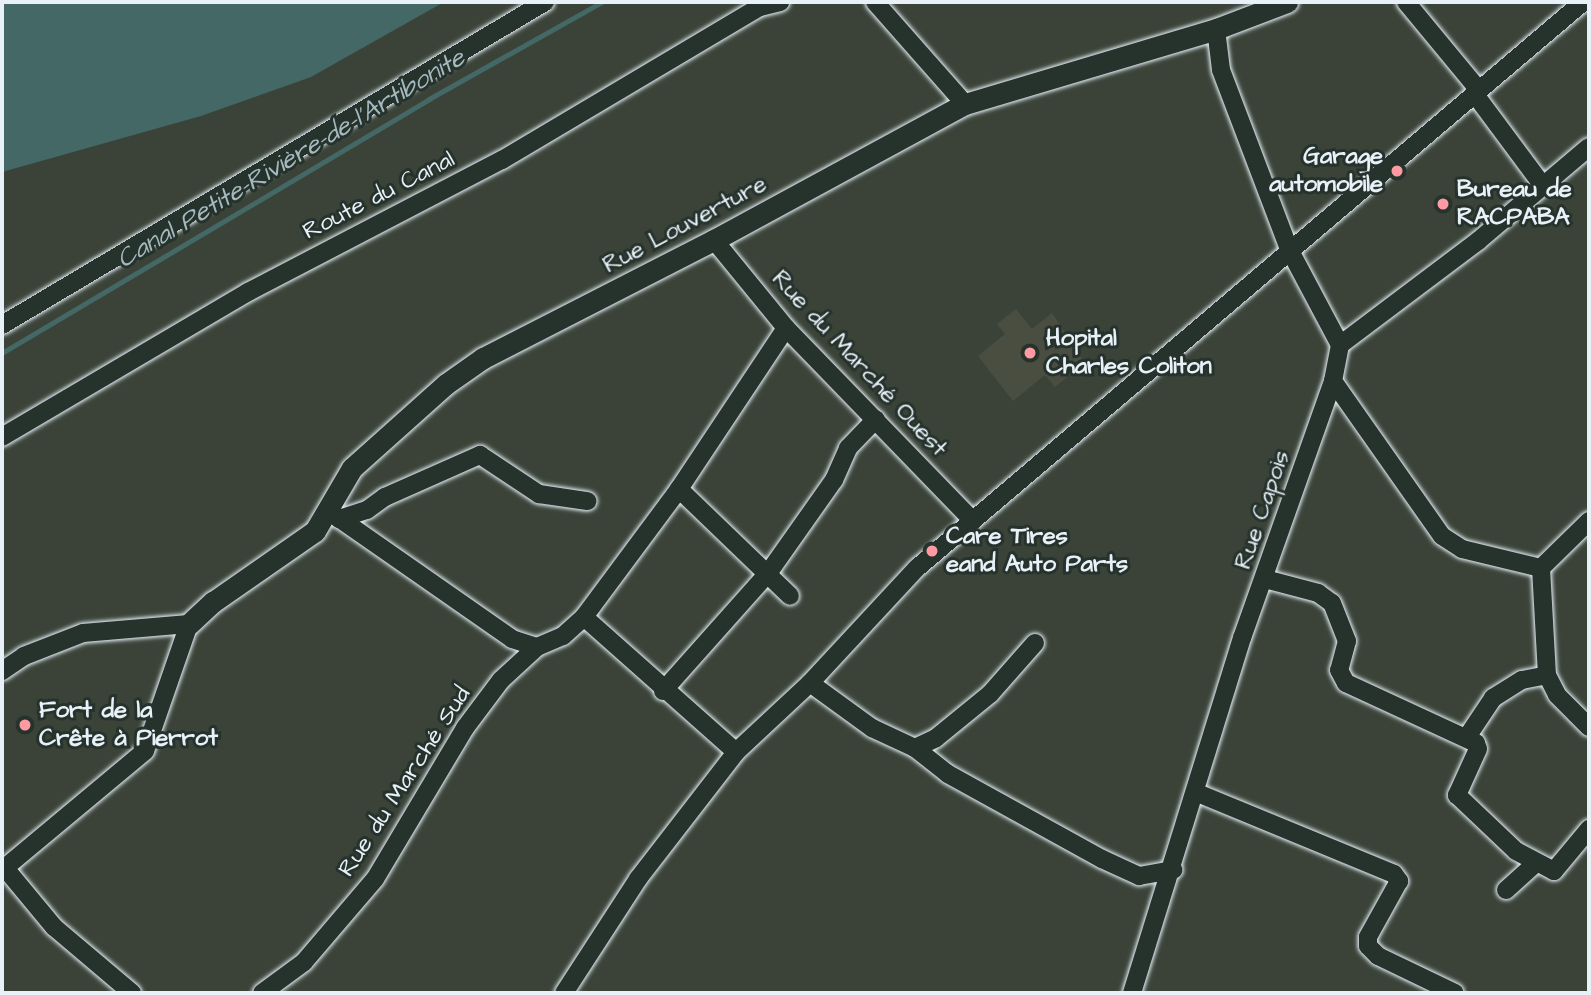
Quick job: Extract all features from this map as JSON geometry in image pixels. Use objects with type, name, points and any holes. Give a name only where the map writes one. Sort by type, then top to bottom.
[{"type":"main road","name":"Rue Louverture","points":[[189,624],[213,601],[315,531],[333,515],[352,468],[446,384],[483,358],[714,240],[965,104],[1216,29],[1287,2]]},
{"type":"street","points":[[2,325],[545,2]]},
{"type":"street","name":"Route du Canal","points":[[2,437],[248,292],[502,160],[760,7],[780,2]]},
{"type":"street","points":[[875,2],[965,104]]},
{"type":"street","points":[[1406,2],[1476,91],[1543,186]]},
{"type":"street","points":[[566,993],[638,878],[736,752],[810,684],[910,575],[971,519],[1014,491],[1289,249],[1583,2]]},
{"type":"street","points":[[1216,29],[1220,70],[1289,249],[1340,345],[1478,241],[1589,147]]},
{"type":"street","name":"Rue du Marché Ouest","points":[[714,240],[786,328],[971,519]]},
{"type":"street","name":"Rue du Marché Sud","points":[[262,993],[304,962],[375,879],[465,728],[501,680],[537,648],[563,636],[584,617],[680,489],[786,328]]},
{"type":"street","name":"Rue Capois","points":[[1132,993],[1173,870],[1195,792],[1333,381],[1340,345]]},
{"type":"street","points":[[1333,381],[1442,536],[1462,549],[1541,568]]},
{"type":"street","points":[[663,691],[769,572],[834,480],[848,448],[876,419]]},
{"type":"street","points":[[333,515],[367,510],[385,497],[480,456],[539,494],[587,501]]},
{"type":"street","points":[[680,489],[769,572],[790,596]]},
{"type":"street","points":[[333,515],[512,639],[537,648]]},
{"type":"street","points":[[1589,522],[1541,568],[1547,675],[1557,695],[1589,727]]},
{"type":"street","points":[[1265,579],[1318,593],[1332,603],[1347,641],[1339,670],[1346,684],[1468,737],[1478,749],[1457,795],[1488,827],[1535,864],[1554,870],[1562,866],[1589,829]]},
{"type":"street","points":[[584,617],[663,691],[736,752]]},
{"type":"street","points":[[2,671],[24,656],[83,633],[189,624],[145,751],[3,869],[54,927],[132,993]]},
{"type":"street","points":[[915,748],[936,738],[990,694],[1035,643]]},
{"type":"street","points":[[1468,737],[1493,698],[1522,680],[1547,675]]},
{"type":"street","points":[[810,684],[872,728],[915,748],[948,774],[1120,868],[1139,876],[1173,870]]},
{"type":"street","points":[[1195,792],[1394,874],[1399,881],[1368,937],[1368,946],[1378,956],[1455,993]]},
{"type":"street","points":[[1506,890],[1535,864]]},
{"type":"shaded area","name":"Hopital Charles Coliton","points":[[1016,309],[1032,329],[1052,313],[1085,363],[1055,387],[1045,375],[1013,401],[978,356],[1005,334],[997,324]]},
{"type":"water","points":[[2,2],[444,2],[311,77],[201,116],[2,172]]},
{"type":"waterway","name":"Canal Petite-Rivière-de-l'Artibonite","points":[[2,353],[429,99],[602,2]]},
{"type":"place","name":"Garage automobile","points":[[1397,171]]},
{"type":"place","name":"Bureau de RACPABA","points":[[1443,204]]},
{"type":"place","name":"Hopital Charles Coliton","points":[[1030,353]]},
{"type":"place","name":"Care Tires eand Auto Parts","points":[[932,551]]},
{"type":"place","name":"Fort de la Crête à Pierrot","points":[[25,725]]}]
